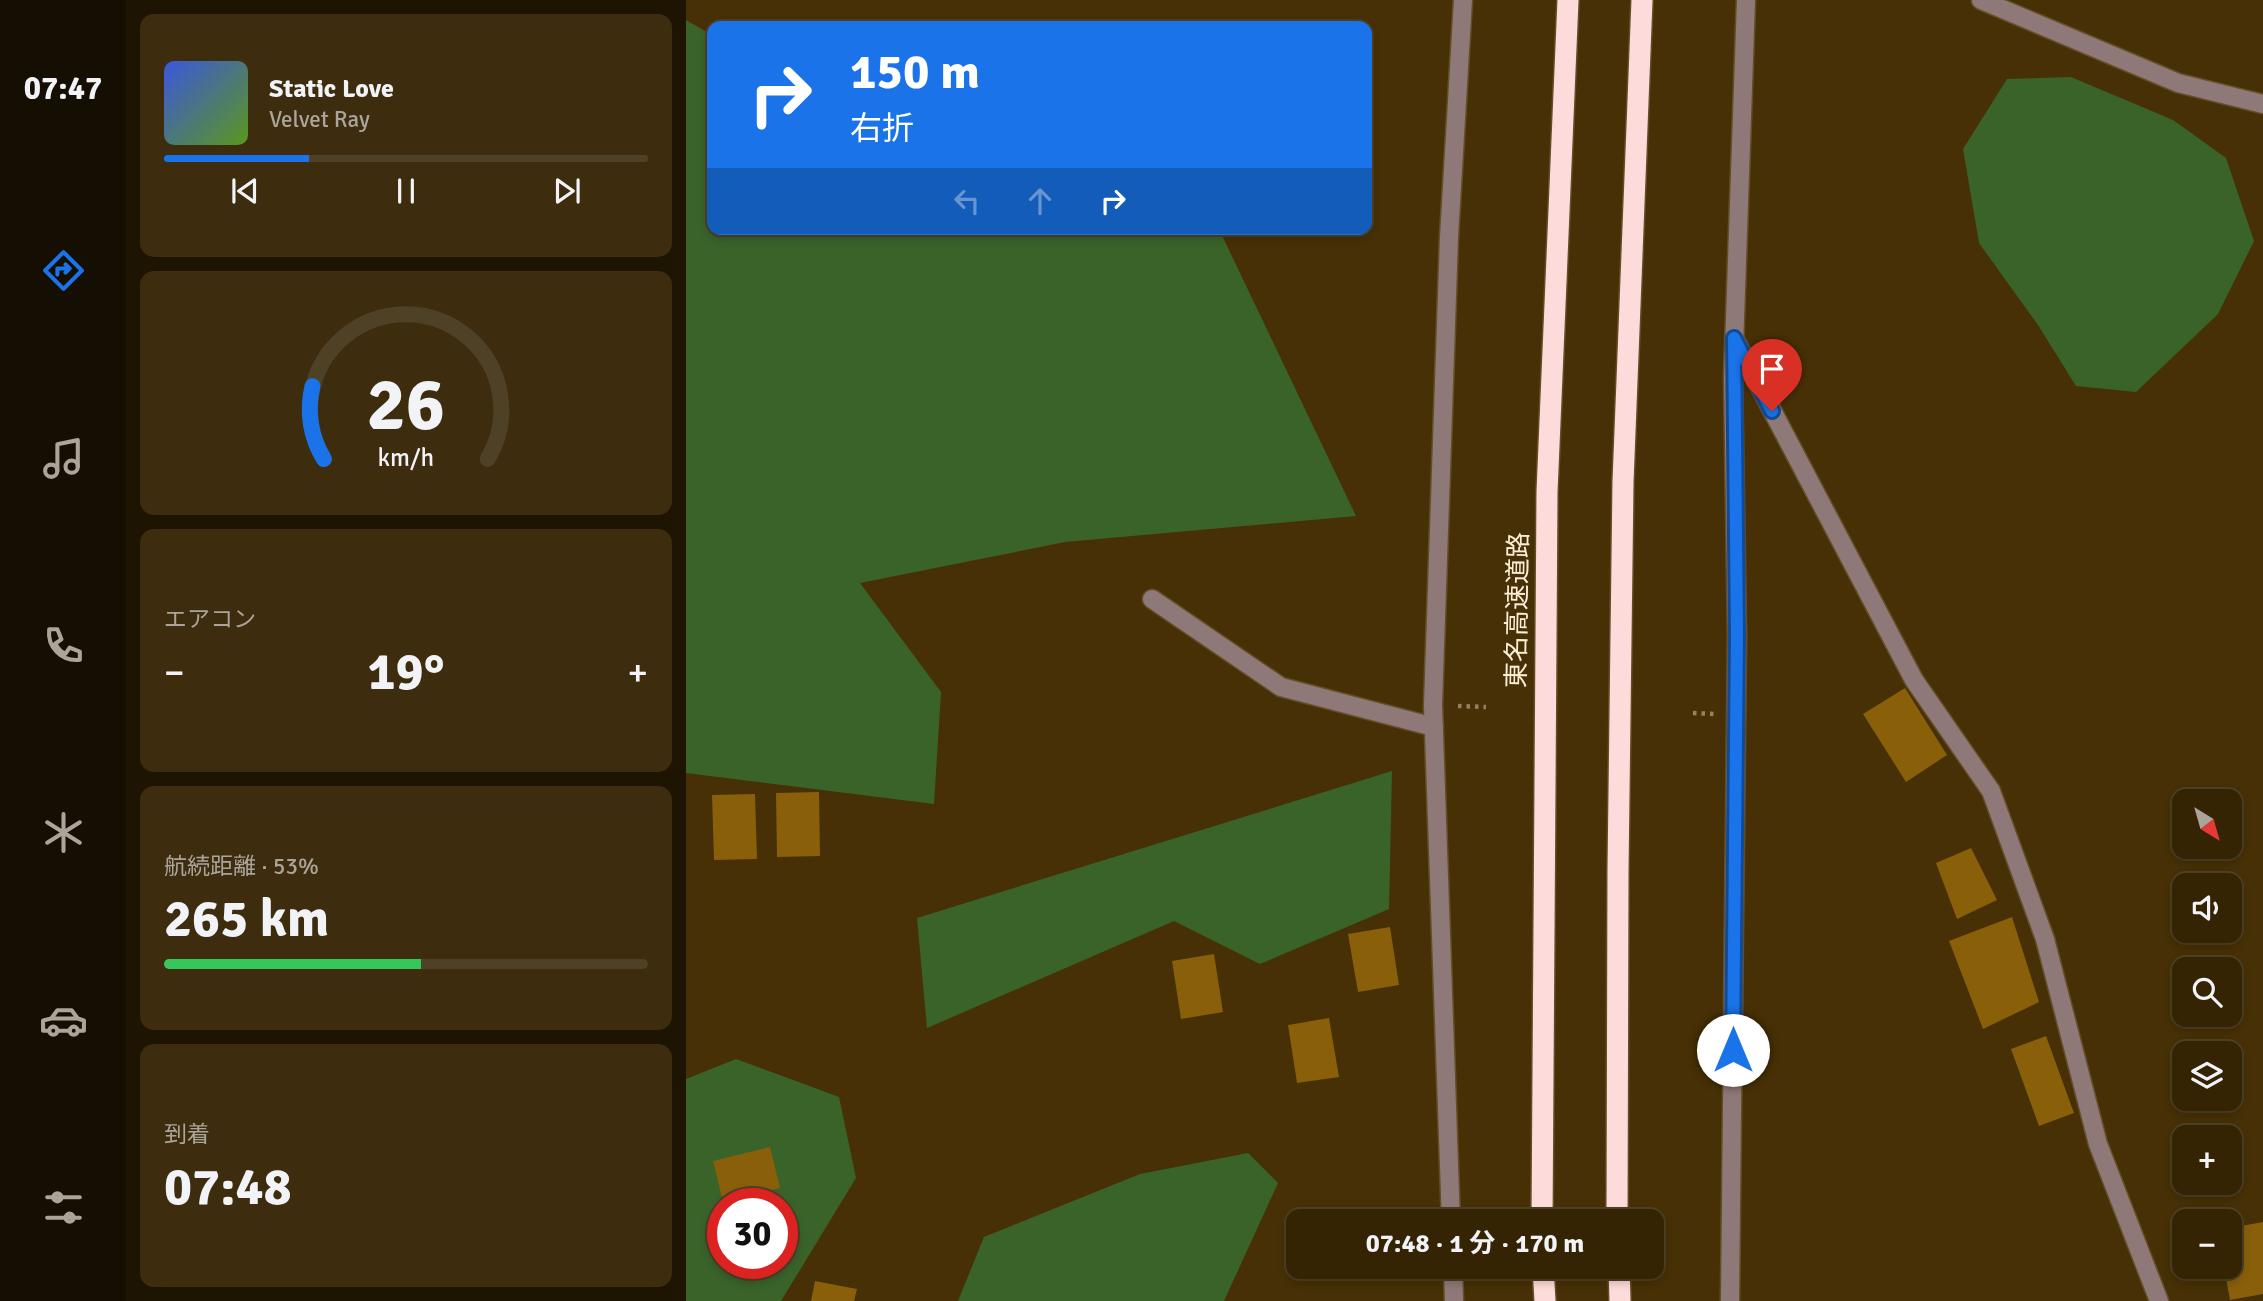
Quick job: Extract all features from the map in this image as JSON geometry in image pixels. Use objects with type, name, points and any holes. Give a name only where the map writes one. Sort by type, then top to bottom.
[{"type":"highway","name":"東名高速道路","points":[[1542,1209],[1547,492],[1568,0]]},
{"type":"highway","points":[[1617,1209],[1623,482],[1642,0]]},
{"type":"highway","points":[[1544,1279],[1545,1301]]},
{"type":"highway","points":[[1619,1279],[1620,1301]]},
{"type":"street","points":[[1451,1209],[1434,727],[1449,237],[1462,0]]},
{"type":"street","points":[[1730,1301],[1737,635],[1734,338],[1746,0]]},
{"type":"street","points":[[1981,0],[2178,83],[2263,104]]},
{"type":"street","points":[[1734,338],[1913,680],[1991,791],[2045,939],[2098,1144],[2159,1301]]},
{"type":"street","points":[[1152,600],[1281,687],[1434,727]]},
{"type":"street","points":[[1453,1279],[1454,1301]]},
{"type":"green space","points":[[686,20],[707,32],[707,235],[1222,235],[1356,516],[1065,542],[860,583],[941,692],[934,804],[686,773]]},
{"type":"green space","points":[[2071,77],[2173,120],[2226,158],[2254,241],[2218,314],[2136,392],[2076,386],[2038,325],[1979,243],[1963,149],[2007,79]]},
{"type":"green space","points":[[1392,771],[1389,909],[1260,964],[1174,921],[927,1028],[917,918]]},
{"type":"green space","points":[[736,1059],[839,1097],[856,1178],[798,1273],[798,1188],[707,1188],[707,1279],[794,1279],[781,1301],[686,1301],[686,1079]]},
{"type":"green space","points":[[1248,1153],[1278,1183],[1224,1301],[958,1301],[984,1237],[1140,1174]]},
{"type":"building","points":[[1905,688],[1947,755],[1906,782],[1863,714]]},
{"type":"building","points":[[819,792],[820,856],[777,857],[776,793]]},
{"type":"building","points":[[755,794],[757,859],[714,860],[712,795]]},
{"type":"building","points":[[1971,848],[1997,900],[1957,919],[1936,863]]},
{"type":"building","points":[[2012,917],[2039,1002],[1983,1029],[1949,941]]},
{"type":"building","points":[[1390,927],[1399,985],[1358,992],[1348,934]]},
{"type":"building","points":[[1214,954],[1223,1012],[1181,1019],[1172,961]]},
{"type":"building","points":[[1329,1018],[1339,1077],[1297,1083],[1288,1025]]},
{"type":"building","points":[[2046,1036],[2074,1113],[2039,1126],[2011,1049]]},
{"type":"building","points":[[770,1147],[780,1188],[720,1188],[713,1161]]},
{"type":"building","points":[[2263,1222],[2263,1294],[2230,1300],[2226,1279],[2242,1279],[2242,1226]]},
{"type":"building","points":[[815,1281],[857,1289],[854,1301],[811,1301]]},
{"type":"route","points":[[1733,1050],[1737,635],[1734,338],[1772,411]]}]
